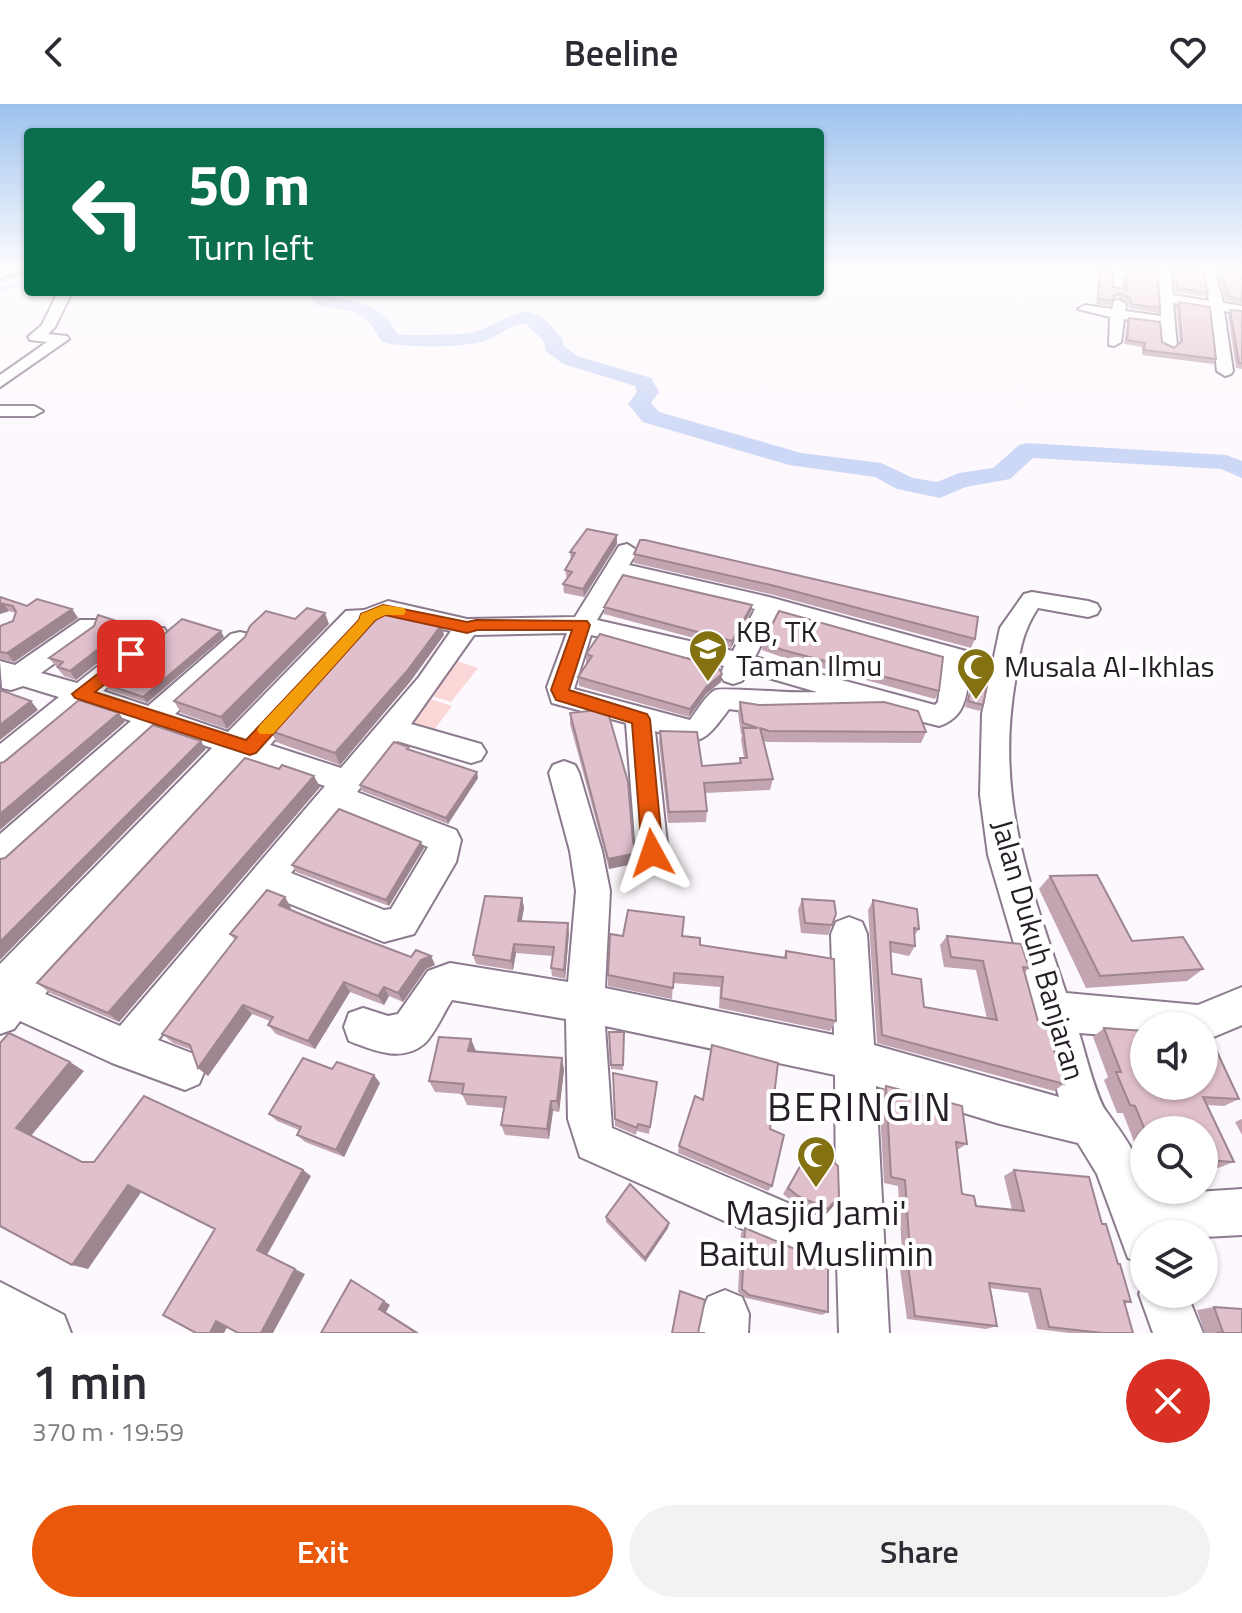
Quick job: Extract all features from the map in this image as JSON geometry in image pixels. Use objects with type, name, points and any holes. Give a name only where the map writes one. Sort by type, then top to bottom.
[{"type":"street","points":[[0,382],[62,339],[35,337],[48,326]]},
{"type":"street","points":[[1114,342],[1116,326]]},
{"type":"street","points":[[1168,326],[1170,346]]},
{"type":"street","points":[[1219,326],[1225,371]]},
{"type":"street","points":[[0,411],[34,411]]},
{"type":"street","points":[[185,1070],[4,999],[242,746],[368,621],[367,618],[388,609],[467,627],[582,625],[739,661],[939,716],[951,707],[957,657],[621,560],[582,625],[560,687],[562,696],[687,731],[698,730],[722,698],[739,661],[769,605]]},
{"type":"street","name":"Jalan Dukuh Banjaran","points":[[1088,609],[1032,599],[1027,602],[1012,628],[996,714],[995,795],[1004,855],[1088,1124]]},
{"type":"street","points":[[6,678],[89,626]]},
{"type":"street","points":[[126,1049],[428,684],[467,627]]},
{"type":"street","points":[[0,760],[155,634]]},
{"type":"street","points":[[0,854],[240,640]]},
{"type":"street","points":[[6,678],[81,694],[242,746],[445,840],[444,852],[402,923],[394,927],[384,926],[267,879]]},
{"type":"street","points":[[722,698],[757,703],[809,703],[862,696]]},
{"type":"street","points":[[640,719],[652,853]]},
{"type":"street","points":[[389,728],[471,752]]},
{"type":"street","points":[[564,773],[586,851],[593,891],[585,1004],[589,1119],[595,1142],[826,1243],[832,1242],[858,1213]]},
{"type":"street","points":[[849,934],[857,1060],[858,1213],[864,1333]]},
{"type":"street","name":"Jalan Dukuh Banjaran","points":[[363,1027],[388,1036],[410,1030],[441,984],[450,981],[748,1034],[857,1060],[1035,1115],[1088,1124],[1100,1132],[1136,1220]]},
{"type":"street","points":[[1052,1011],[1198,1024],[1242,1006]]},
{"type":"street","name":"Jalan Dukuh Banjaran","points":[[1199,1220],[1242,1212]]},
{"type":"street","points":[[0,1306],[46,1333]]},
{"type":"street","points":[[1168,1308],[1178,1333]]},
{"type":"shaded area","points":[[454,660],[478,668],[451,702],[425,694]]},
{"type":"shaded area","points":[[421,696],[452,706],[431,734],[400,723]]},
{"type":"building","points":[[1128,326],[1160,326],[1162,342],[1174,348],[1182,341],[1181,326],[1212,326],[1216,359],[1144,350],[1145,343],[1127,340]]},
{"type":"building","points":[[1233,326],[1242,326],[1242,363],[1239,363]]},
{"type":"building","points":[[587,529],[617,535],[583,589],[563,584],[572,572],[565,570],[575,553],[570,552]]},
{"type":"building","points":[[640,540],[978,617],[975,639],[771,585],[634,554]]},
{"type":"building","points":[[623,575],[752,605],[732,641],[604,607]]},
{"type":"building","points":[[0,597],[27,606],[37,599],[72,609],[7,653],[0,652],[0,626],[13,621],[16,612],[13,606],[0,603]]},
{"type":"building","points":[[307,608],[325,613],[221,717],[174,701],[245,637],[250,626],[266,611],[295,619]]},
{"type":"building","points":[[386,609],[442,624],[407,671],[335,753],[271,731]]},
{"type":"building","points":[[779,611],[943,657],[939,691],[763,643]]},
{"type":"building","points":[[98,615],[129,625],[70,671],[58,667],[63,662],[49,658],[94,626]]},
{"type":"building","points":[[182,619],[221,631],[143,697],[105,684]]},
{"type":"building","points":[[600,634],[718,667],[722,674],[707,686],[690,709],[578,677],[592,656],[586,654]]},
{"type":"building","points":[[973,680],[987,685],[983,705],[968,701]]},
{"type":"building","points":[[0,690],[31,701],[0,725]]},
{"type":"building","points":[[79,700],[119,713],[0,814],[0,763]]},
{"type":"building","points":[[740,702],[759,705],[884,702],[918,711],[926,732],[769,731],[760,728],[773,779],[704,783],[707,811],[669,812],[660,731],[697,732],[702,766],[741,763],[740,758],[747,758],[743,728],[758,728],[743,723]]},
{"type":"building","points":[[607,709],[628,782],[633,842],[637,853],[608,859],[570,713]]},
{"type":"building","points":[[153,725],[201,741],[0,942],[0,859],[5,858]]},
{"type":"building","points":[[394,742],[477,772],[446,818],[360,785]]},
{"type":"building","points":[[245,758],[279,769],[282,765],[314,776],[108,1013],[37,983]]},
{"type":"building","points":[[339,809],[421,842],[386,900],[292,865]]},
{"type":"building","points":[[1097,875],[1132,941],[1183,937],[1203,969],[1100,976],[1050,876]]},
{"type":"building","points":[[267,890],[285,897],[279,905],[329,926],[411,957],[416,950],[431,956],[421,960],[398,993],[384,987],[378,996],[344,982],[308,1041],[268,1025],[273,1017],[243,1005],[198,1068],[190,1045],[162,1034],[237,937],[230,934]]},
{"type":"building","points":[[485,896],[522,898],[518,921],[568,923],[564,970],[551,968],[554,947],[514,944],[511,961],[473,955]]},
{"type":"building","points":[[802,899],[834,901],[836,914],[832,925],[805,923]]},
{"type":"building","points":[[873,900],[917,909],[919,929],[914,928],[915,946],[890,942],[892,974],[921,979],[924,1007],[997,1020],[983,961],[951,957],[947,936],[1021,944],[1029,968],[1023,967],[1039,1025],[1047,1026],[1064,1084],[882,1035]]},
{"type":"building","points":[[628,910],[684,917],[682,936],[700,938],[700,945],[786,958],[786,951],[834,959],[836,1021],[721,998],[723,977],[674,973],[673,988],[608,975],[610,934],[623,936]]},
{"type":"building","points":[[1104,1028],[1130,1030],[1130,1100],[1204,1100],[1212,1116],[1139,1116],[1135,1106],[1130,1105],[1116,1072],[1121,1072]]},
{"type":"building","points":[[609,1032],[624,1032],[623,1065],[611,1065]]},
{"type":"building","points":[[9,1033],[70,1062],[16,1128],[82,1162],[94,1162],[144,1096],[303,1170],[257,1250],[295,1269],[261,1333],[238,1333],[216,1321],[210,1333],[196,1333],[163,1315],[215,1229],[128,1185],[72,1265],[0,1226],[0,1043]]},
{"type":"building","points":[[439,1037],[471,1039],[468,1051],[562,1058],[557,1101],[551,1101],[547,1129],[501,1125],[506,1097],[462,1094],[464,1084],[429,1081]]},
{"type":"building","points":[[712,1045],[778,1063],[770,1129],[784,1135],[772,1186],[679,1146],[695,1096],[703,1100]]},
{"type":"building","points":[[1218,1054],[1239,1099],[1218,1098]]},
{"type":"building","points":[[303,1058],[332,1069],[337,1062],[374,1075],[336,1150],[297,1135],[301,1127],[269,1114]]},
{"type":"building","points":[[613,1073],[657,1082],[650,1127],[638,1124],[637,1128],[615,1119]]},
{"type":"building","points":[[886,1086],[962,1106],[967,1144],[956,1142],[962,1194],[974,1196],[976,1206],[1024,1211],[1014,1170],[1089,1177],[1102,1224],[1106,1224],[1130,1299],[1130,1302],[1124,1301],[1133,1333],[1049,1327],[1040,1289],[989,1283],[997,1326],[915,1316],[908,1265],[911,1266],[905,1180],[891,1177]]},
{"type":"building","points":[[1218,1128],[1234,1162],[1218,1161]]},
{"type":"building","name":"Masjid Jami' Baitul Muslimin","points":[[812,1145],[838,1166],[839,1196],[828,1209],[798,1196],[788,1188]]},
{"type":"building","points":[[630,1184],[669,1223],[645,1258],[606,1217]]},
{"type":"building","points":[[745,1228],[828,1263],[828,1312],[749,1295],[742,1289]]},
{"type":"building","points":[[351,1280],[384,1301],[379,1309],[415,1332],[321,1333]]},
{"type":"building","points":[[680,1291],[705,1300],[698,1333],[672,1333]]},
{"type":"building","points":[[1214,1308],[1242,1309],[1242,1333],[1216,1333],[1223,1332]]},
{"type":"waterway","points":[[385,326],[389,338],[413,341],[468,339],[499,326]]},
{"type":"waterway","points":[[542,326],[554,340],[553,347],[570,360],[644,382],[648,392],[639,404],[651,417],[798,460],[881,470],[906,484],[940,490],[959,481],[1001,474],[1027,450],[1226,462],[1242,471]]},
{"type":"slow traffic","points":[[267,730],[368,621],[367,618],[378,611],[398,611]]},
{"type":"place","name":"KB, TK Taman Ilmu","points":[[708,683]]},
{"type":"place","name":"Musala Al-Ikhlas","points":[[976,701]]},
{"type":"place","name":"Masjid Jami' Baitul Muslimin","points":[[816,1189]]},
{"type":"district","name":"BERINGIN","points":[[860,1107]]},
{"type":"route","points":[[131,654],[81,694],[250,748],[368,621],[367,618],[378,611],[388,609],[467,627],[582,625],[560,690],[562,696],[640,719],[652,853]]}]
